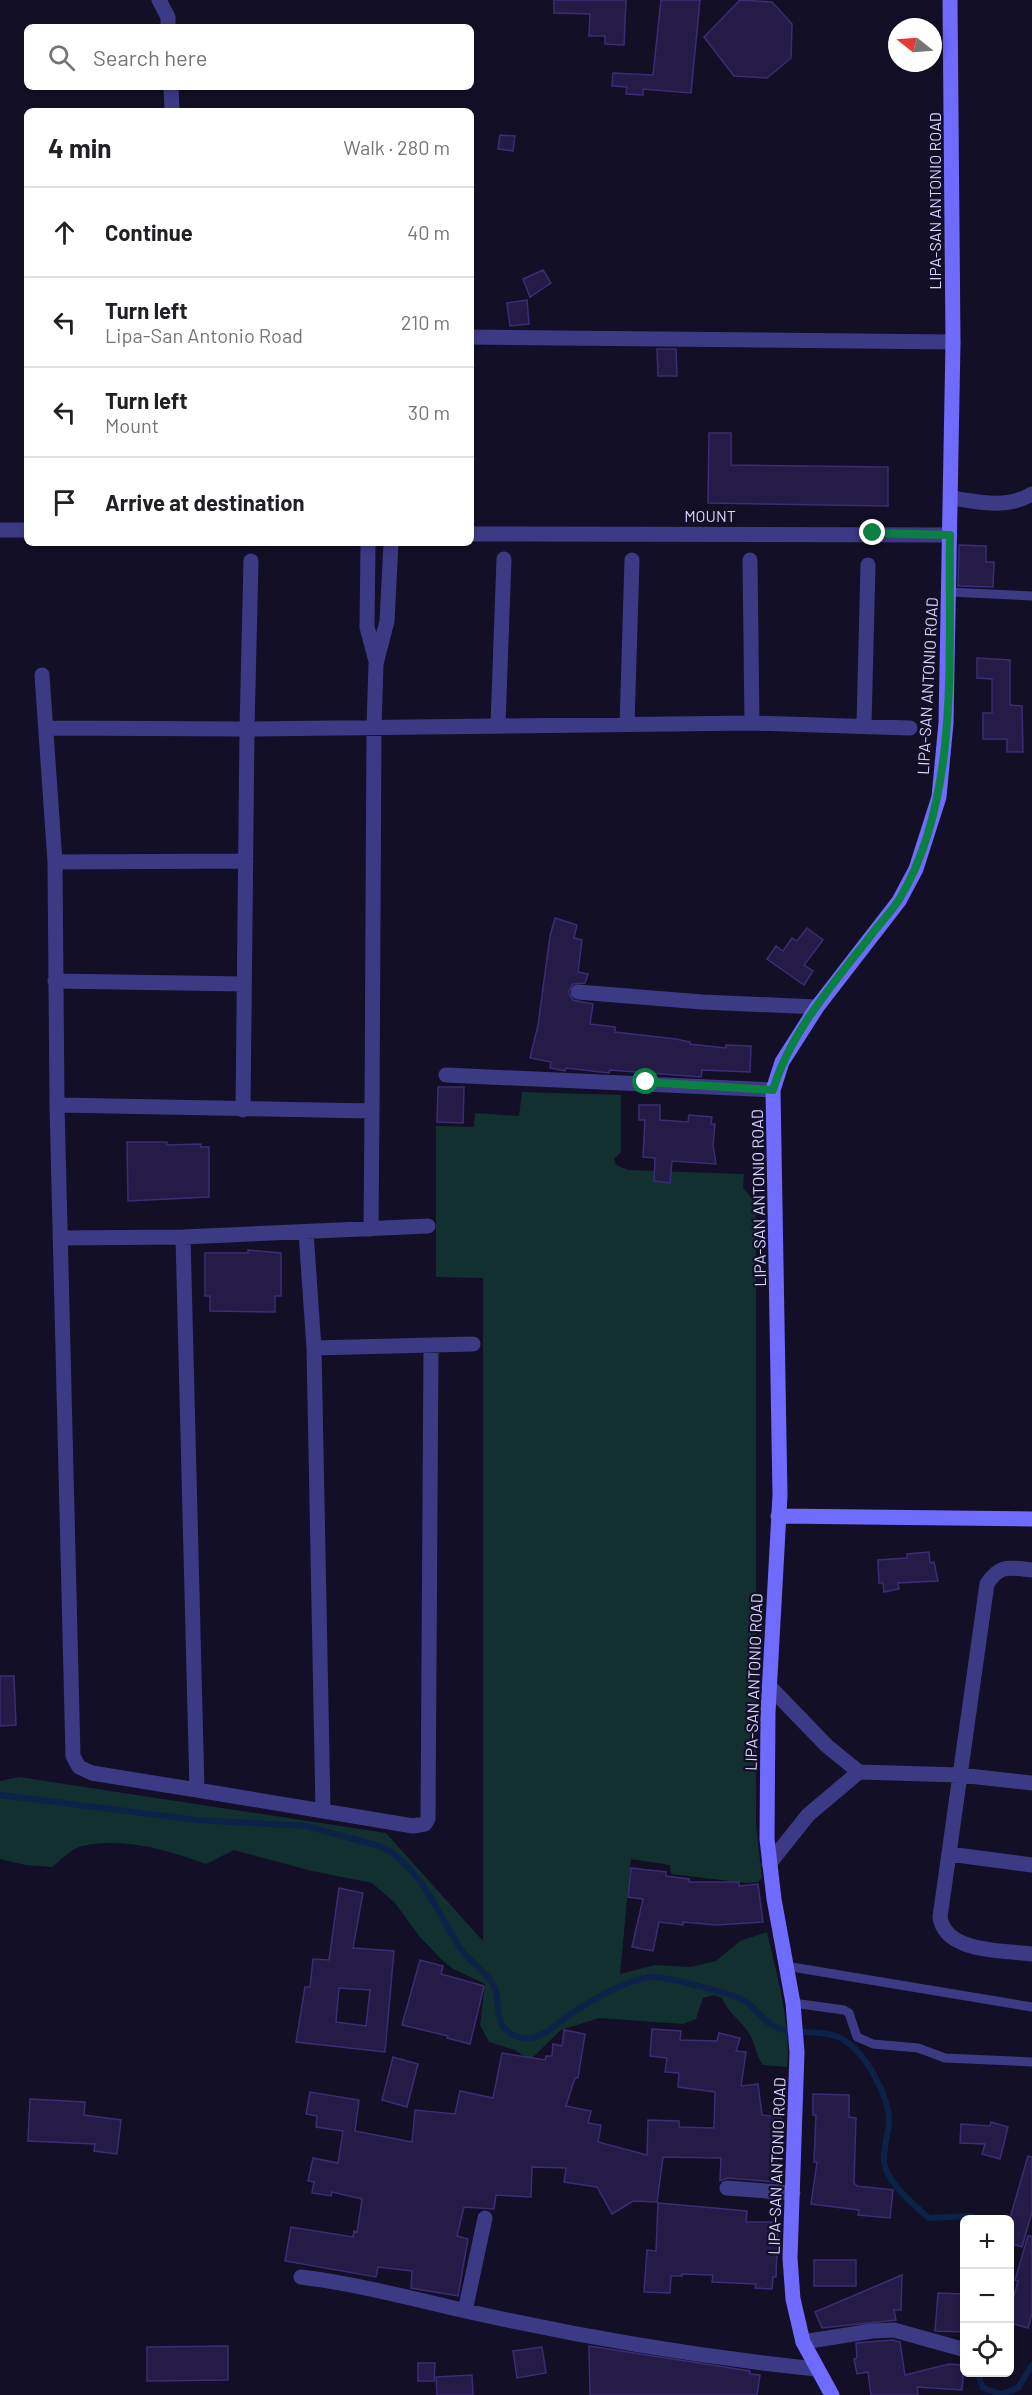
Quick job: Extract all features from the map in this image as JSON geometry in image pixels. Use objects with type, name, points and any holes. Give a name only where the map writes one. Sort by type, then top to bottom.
[{"type":"main road","name":"LIPA-SAN ANTONIO ROAD","points":[[832,2395],[803,2342],[796,2319],[791,2279],[797,2052],[793,2006],[769,1864],[769,1686],[778,1516],[779,1339],[773,1090],[782,1062],[817,1007],[899,901],[916,868],[939,797],[946,723],[951,498],[953,342],[950,0]]},
{"type":"main road","points":[[778,1516],[1032,1520]]},
{"type":"street","points":[[159,0],[168,17],[168,24]]},
{"type":"street","points":[[171,90],[171,108]]},
{"type":"street","points":[[474,337],[953,342]]},
{"type":"street","points":[[951,498],[999,504],[1020,501],[1032,494]]},
{"type":"street","points":[[0,530],[24,530]]},
{"type":"street","name":"MOUNT","points":[[474,534],[950,535]]},
{"type":"street","points":[[368,546],[368,627],[376,664]]},
{"type":"street","points":[[371,1229],[374,727],[376,664],[387,621],[391,546]]},
{"type":"street","points":[[498,724],[504,559]]},
{"type":"street","points":[[627,725],[633,560]]},
{"type":"street","points":[[750,560],[752,723]]},
{"type":"street","points":[[243,1110],[250,561]]},
{"type":"street","points":[[864,724],[868,565]]},
{"type":"street","points":[[42,675],[55,862],[57,1105],[73,1756],[79,1767],[92,1773],[413,1826],[425,1824],[428,1819],[431,1346]]},
{"type":"street","points":[[46,728],[248,729],[498,724],[752,723],[864,724],[910,728]]},
{"type":"street","points":[[55,862],[246,861]]},
{"type":"street","points":[[55,981],[244,984]]},
{"type":"street","points":[[578,992],[702,1002],[817,1007]]},
{"type":"street","points":[[446,1075],[773,1090]]},
{"type":"street","points":[[57,1105],[372,1111]]},
{"type":"street","points":[[60,1238],[183,1237],[428,1226]]},
{"type":"street","points":[[306,1232],[314,1348],[322,1810]]},
{"type":"street","points":[[183,1237],[197,1790]]},
{"type":"street","points":[[314,1348],[473,1344]]},
{"type":"street","points":[[1032,1570],[1004,1568],[995,1572],[987,1584],[940,1917],[941,1929],[952,1939],[968,1945],[1032,1954]]},
{"type":"street","points":[[769,1686],[827,1746],[859,1772],[960,1775],[1032,1784]]},
{"type":"street","points":[[769,1864],[808,1815],[859,1772]]},
{"type":"street","points":[[949,1854],[1032,1865]]},
{"type":"street","points":[[727,2188],[793,2193]]},
{"type":"street","points":[[465,2311],[485,2218]]},
{"type":"street","points":[[301,2277],[348,2283],[465,2311],[679,2351],[817,2369]]},
{"type":"street","points":[[803,2342],[872,2331],[894,2330],[960,2348]]},
{"type":"lane","points":[[949,592],[1032,596]]},
{"type":"lane","points":[[786,1966],[1032,2007]]},
{"type":"lane","points":[[793,2006],[844,2010],[849,2013],[857,2037],[873,2044],[918,2048],[945,2058],[1032,2062]]},
{"type":"green space","points":[[522,1092],[621,1095],[621,1152],[614,1159],[616,1165],[628,1170],[744,1174],[743,1188],[756,1203],[756,1825],[762,1878],[758,1882],[747,1883],[671,1874],[670,1865],[631,1859],[620,1974],[655,1965],[690,1967],[716,1961],[740,1941],[767,1932],[785,2016],[787,2067],[763,2065],[748,2031],[728,2009],[722,1998],[714,1995],[703,1998],[696,2019],[683,2024],[599,2018],[561,2030],[530,2060],[515,2050],[489,2042],[480,2025],[485,1984],[453,1969],[442,1960],[419,1936],[395,1903],[372,1883],[312,1871],[234,1850],[206,1864],[145,1846],[113,1843],[78,1847],[52,1867],[26,1865],[0,1859],[0,1781],[19,1777],[386,1833],[483,1941],[483,1278],[436,1277],[436,1126],[474,1127],[475,1113],[519,1116]]},
{"type":"building","points":[[554,0],[626,0],[624,45],[605,44],[605,36],[589,36],[590,14],[554,13]]},
{"type":"building","points":[[661,0],[700,0],[691,93],[643,89],[643,95],[626,94],[627,87],[612,86],[613,73],[653,75]]},
{"type":"building","points":[[740,0],[772,2],[792,24],[791,58],[767,78],[734,76],[704,37]]},
{"type":"building","points":[[500,135],[515,136],[513,151],[498,149]]},
{"type":"building","points":[[543,270],[551,283],[530,297],[523,279]]},
{"type":"building","points":[[527,300],[529,324],[510,326],[507,303]]},
{"type":"building","points":[[657,349],[676,349],[677,376],[658,376]]},
{"type":"building","points":[[709,433],[731,433],[731,465],[888,467],[888,506],[708,503]]},
{"type":"building","points":[[959,545],[986,546],[986,562],[994,562],[993,587],[958,586]]},
{"type":"building","points":[[977,658],[1010,660],[1010,705],[1022,706],[1023,752],[1007,752],[1007,739],[983,739],[983,713],[992,713],[992,679],[977,678]]},
{"type":"building","points":[[555,918],[577,925],[574,938],[582,940],[578,972],[588,974],[585,983],[573,984],[568,992],[573,1000],[593,1004],[590,1024],[615,1027],[615,1032],[676,1039],[690,1042],[690,1044],[726,1048],[726,1045],[751,1046],[750,1072],[702,1070],[701,1077],[610,1070],[609,1073],[566,1068],[565,1071],[550,1068],[551,1062],[530,1058],[538,1025],[550,936]]},
{"type":"building","points":[[807,928],[823,940],[804,965],[813,971],[804,985],[767,959],[776,946],[783,951],[792,938],[797,941]]},
{"type":"building","points":[[438,1087],[464,1087],[463,1123],[437,1122]]},
{"type":"building","points":[[639,1105],[660,1105],[660,1120],[688,1122],[689,1115],[712,1117],[711,1124],[715,1124],[713,1145],[716,1164],[672,1161],[670,1183],[654,1181],[655,1158],[643,1157],[645,1120],[639,1120]]},
{"type":"building","points":[[127,1142],[167,1142],[167,1145],[201,1144],[201,1147],[209,1147],[209,1197],[128,1201]]},
{"type":"building","points":[[248,1250],[281,1253],[281,1296],[275,1296],[275,1312],[210,1311],[210,1296],[205,1296],[205,1253],[248,1253]]},
{"type":"building","points":[[929,1552],[930,1563],[934,1562],[938,1581],[898,1583],[899,1589],[884,1592],[883,1583],[879,1583],[878,1560],[907,1558],[907,1554]]},
{"type":"building","points":[[0,1676],[14,1676],[16,1725],[0,1726]]},
{"type":"building","points":[[631,1868],[666,1872],[666,1876],[689,1879],[689,1882],[739,1882],[739,1886],[758,1884],[763,1922],[716,1925],[683,1922],[683,1925],[659,1922],[653,1951],[632,1947],[643,1899],[628,1897]]},
{"type":"building","points":[[339,1888],[363,1893],[353,1948],[394,1951],[385,2052],[296,2042],[305,1987],[310,1987],[313,1959],[329,1960]],"holes":[[[339,1988],[370,1990],[366,2026],[336,2022]]]},
{"type":"building","points":[[420,1960],[443,1966],[441,1974],[484,1986],[470,2044],[402,2025]]},
{"type":"building","points":[[652,2029],[681,2031],[680,2040],[717,2041],[719,2033],[740,2038],[736,2051],[746,2052],[741,2086],[758,2084],[762,2115],[781,2117],[775,2182],[728,2178],[720,2181],[721,2158],[663,2157],[657,2202],[633,2201],[612,2214],[597,2187],[564,2182],[566,2168],[532,2167],[531,2197],[496,2195],[494,2209],[464,2207],[457,2236],[468,2239],[458,2296],[411,2288],[412,2271],[378,2267],[376,2277],[285,2261],[291,2227],[353,2237],[354,2231],[357,2232],[362,2199],[332,2192],[331,2196],[312,2193],[314,2182],[308,2181],[313,2158],[338,2163],[343,2131],[316,2127],[317,2116],[306,2114],[310,2092],[359,2100],[355,2131],[412,2142],[415,2110],[455,2114],[460,2091],[493,2098],[502,2053],[545,2060],[546,2056],[552,2056],[553,2044],[562,2046],[564,2030],[585,2034],[578,2078],[575,2078],[566,2106],[591,2111],[588,2123],[601,2125],[598,2142],[647,2155],[648,2120],[679,2121],[679,2127],[714,2128],[715,2092],[678,2087],[679,2073],[665,2072],[667,2058],[650,2056]]},
{"type":"building","points":[[393,2057],[418,2064],[407,2107],[382,2100]]},
{"type":"building","points":[[813,2094],[849,2095],[849,2117],[856,2118],[854,2183],[857,2186],[893,2190],[890,2218],[858,2215],[859,2210],[811,2204],[817,2162],[814,2162],[816,2115],[813,2115]]},
{"type":"building","points":[[30,2099],[85,2102],[84,2115],[121,2120],[117,2154],[94,2151],[95,2144],[28,2141]]},
{"type":"building","points":[[991,2122],[1008,2127],[1000,2159],[982,2154],[985,2144],[960,2143],[961,2124],[990,2126]]},
{"type":"building","points":[[1028,2156],[1032,2157],[1032,2212],[1022,2247],[1014,2244],[1014,2215],[1011,2215]]},
{"type":"building","points":[[658,2203],[747,2211],[746,2222],[778,2222],[776,2277],[773,2277],[772,2289],[755,2288],[756,2284],[712,2282],[713,2275],[682,2274],[682,2276],[671,2276],[670,2293],[644,2292],[647,2250],[656,2251]]},
{"type":"building","points":[[1028,2236],[1032,2236],[1032,2314],[1028,2328],[1014,2324],[1014,2296],[1018,2281],[1015,2280]]},
{"type":"building","points":[[814,2260],[856,2260],[856,2286],[814,2286]]},
{"type":"building","points":[[902,2275],[901,2310],[894,2310],[896,2320],[822,2328],[815,2312]]},
{"type":"building","points":[[938,2293],[960,2294],[960,2332],[935,2331]]},
{"type":"building","points":[[893,2340],[900,2342],[905,2375],[949,2364],[960,2365],[960,2377],[963,2377],[962,2390],[917,2387],[918,2395],[871,2395],[868,2372],[857,2374],[854,2359],[857,2358],[856,2343]]},
{"type":"building","points":[[228,2346],[228,2380],[147,2381],[147,2347]]},
{"type":"building","points":[[589,2346],[750,2371],[750,2374],[760,2375],[757,2395],[590,2395]]},
{"type":"building","points":[[542,2347],[546,2373],[517,2378],[513,2351]]},
{"type":"building","points":[[418,2363],[435,2363],[434,2381],[418,2381]]},
{"type":"building","points":[[472,2375],[473,2395],[437,2395],[436,2377]]},
{"type":"waterway","points":[[0,1795],[197,1820],[306,1826],[382,1847],[396,1855],[408,1866],[428,1892],[461,1949],[491,1980],[496,1992],[502,2025],[518,2037],[527,2038],[540,2035],[607,1992],[638,1979],[649,1977],[682,1982],[738,1998],[750,2004],[770,2024],[780,2029],[824,2033],[838,2037],[847,2042],[865,2061],[885,2099],[889,2122],[884,2162],[892,2181],[929,2218],[960,2216]]},
{"type":"waterway","points":[[979,2377],[983,2388],[1002,2394],[1018,2388],[1032,2365]]},
{"type":"route","points":[[646,1082],[773,1090],[782,1062],[817,1007],[899,901],[916,868],[939,797],[946,723],[950,535],[873,533]]}]
